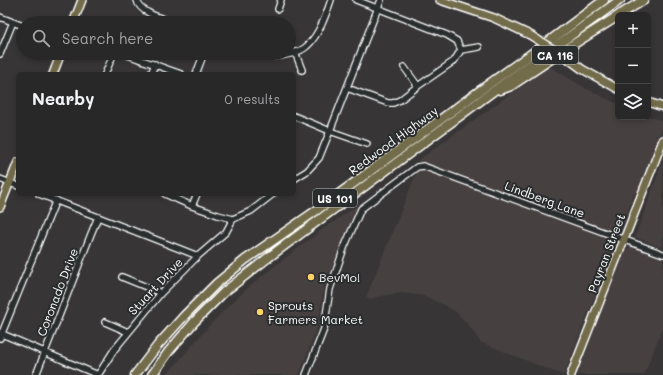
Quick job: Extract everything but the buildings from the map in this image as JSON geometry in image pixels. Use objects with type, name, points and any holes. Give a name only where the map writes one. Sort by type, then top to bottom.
[{"type":"highway","name":"CA 116","points":[[552,40],[596,0]]},
{"type":"highway","name":"Redwood Highway","points":[[136,375],[158,345],[185,315],[217,283],[245,260],[318,210],[489,84],[552,40],[604,0]]},
{"type":"highway","name":"Redwood Highway","points":[[152,375],[169,351],[224,292],[492,92],[620,0]]},
{"type":"highway","name":"CA 116","points":[[624,12],[644,0]]},
{"type":"highway","name":"CA 116","points":[[492,92],[511,86],[615,18]]},
{"type":"main road","points":[[75,16],[82,0]]},
{"type":"main road","points":[[440,0],[494,18],[530,35],[568,58],[582,69],[615,87]]},
{"type":"main road","points":[[54,72],[58,60]]},
{"type":"main road","points":[[651,103],[663,108]]},
{"type":"main road","name":"Payran Street","points":[[571,375],[663,140]]},
{"type":"main road","points":[[0,207],[16,167]]},
{"type":"street","points":[[137,0],[142,9],[158,16]]},
{"type":"street","points":[[278,9],[281,0]]},
{"type":"street","points":[[296,52],[306,47],[317,33],[332,0]]},
{"type":"street","points":[[356,0],[447,35],[457,41],[461,50]]},
{"type":"street","points":[[296,178],[307,171],[319,158],[381,0]]},
{"type":"street","points":[[0,17],[16,23]]},
{"type":"street","points":[[0,54],[13,22]]},
{"type":"street","points":[[347,88],[388,103],[393,103],[400,100],[454,61],[461,50],[480,47]]},
{"type":"street","points":[[296,55],[302,70]]},
{"type":"street","points":[[106,72],[111,60]]},
{"type":"street","points":[[142,60],[176,72]]},
{"type":"street","points":[[197,72],[201,60]]},
{"type":"street","points":[[152,72],[154,64]]},
{"type":"street","points":[[404,66],[418,86]]},
{"type":"street","points":[[296,117],[367,144]]},
{"type":"street","name":"Lindberg Lane","points":[[306,375],[324,329],[330,289],[344,248],[361,209],[419,166],[663,254]]},
{"type":"street","points":[[0,179],[16,185]]},
{"type":"street","points":[[45,196],[198,256]]},
{"type":"street","points":[[170,196],[218,216],[234,219],[251,210],[269,196]]},
{"type":"street","points":[[192,206],[196,196]]},
{"type":"street","points":[[56,200],[1,335],[98,375]]},
{"type":"street","name":"Coronado Drive","points":[[36,375],[98,217]]},
{"type":"street","name":"Stuart Drive","points":[[98,375],[114,350],[161,292],[198,256],[226,232],[234,219]]},
{"type":"street","points":[[122,277],[161,292]]},
{"type":"street","points":[[105,322],[128,332]]},
{"type":"shaded area","points":[[549,66],[585,88],[615,103],[615,120],[651,120],[651,117],[663,121],[663,126],[639,189],[634,194],[621,229],[616,232],[610,232],[417,161]]},
{"type":"shaded area","points":[[663,161],[663,248],[635,237]]},
{"type":"shaded area","points":[[419,169],[613,241],[613,249],[564,375],[480,342],[469,326],[456,312],[424,296],[401,293],[370,299],[366,297]]},
{"type":"shaded area","points":[[358,205],[360,207],[346,242],[328,275],[324,286],[319,322],[299,375],[166,375],[218,316],[242,293],[323,229]]},
{"type":"shaded area","points":[[630,247],[663,259],[663,327],[644,375],[577,375],[625,250]]},
{"type":"place","name":"BevMo!","points":[[311,277]]},
{"type":"place","name":"Sprouts Farmers Market","points":[[260,312]]}]
